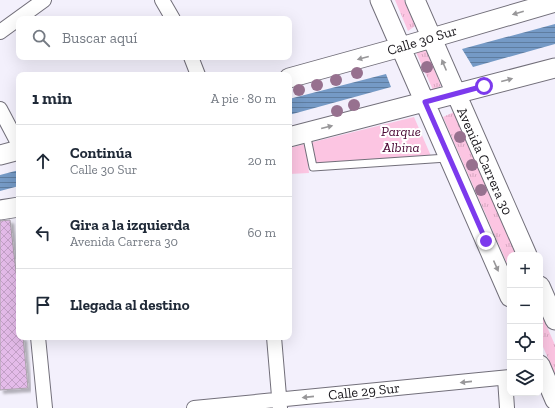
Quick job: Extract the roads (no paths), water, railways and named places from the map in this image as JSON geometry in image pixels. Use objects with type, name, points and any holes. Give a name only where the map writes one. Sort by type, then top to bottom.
[{"type":"main road","points":[[380,0],[507,290]]},
{"type":"main road","name":"Avenida Carrera 30","points":[[415,0],[525,252]]},
{"type":"main road","name":"Calle 30 Sur","points":[[292,77],[555,2]]},
{"type":"main road","points":[[298,135],[555,68]]},
{"type":"main road","points":[[0,155],[16,151]]},
{"type":"main road","points":[[0,210],[16,207]]},
{"type":"main road","points":[[541,288],[555,320]]},
{"type":"main road","points":[[543,375],[555,400]]},
{"type":"street","points":[[22,16],[44,0]]},
{"type":"street","points":[[162,0],[171,16]]},
{"type":"street","points":[[0,32],[16,20]]},
{"type":"street","points":[[192,60],[197,72]]},
{"type":"street","points":[[0,109],[16,139]]},
{"type":"street","points":[[38,340],[45,408]]},
{"type":"street","points":[[274,340],[280,404]]},
{"type":"street","name":"Calle 29 Sur","points":[[194,408],[280,404],[507,378]]},
{"type":"street","points":[[507,396],[507,408]]},
{"type":"lane","points":[[298,135],[314,168],[449,157]]},
{"type":"water","points":[[555,24],[555,44],[473,67],[462,49]]},
{"type":"water","points":[[386,74],[391,87],[292,114],[292,98]]},
{"type":"water","points":[[16,171],[16,187],[0,191],[0,175]]},
{"type":"park label","name":"Parque Albina","points":[[401,140]]}]
